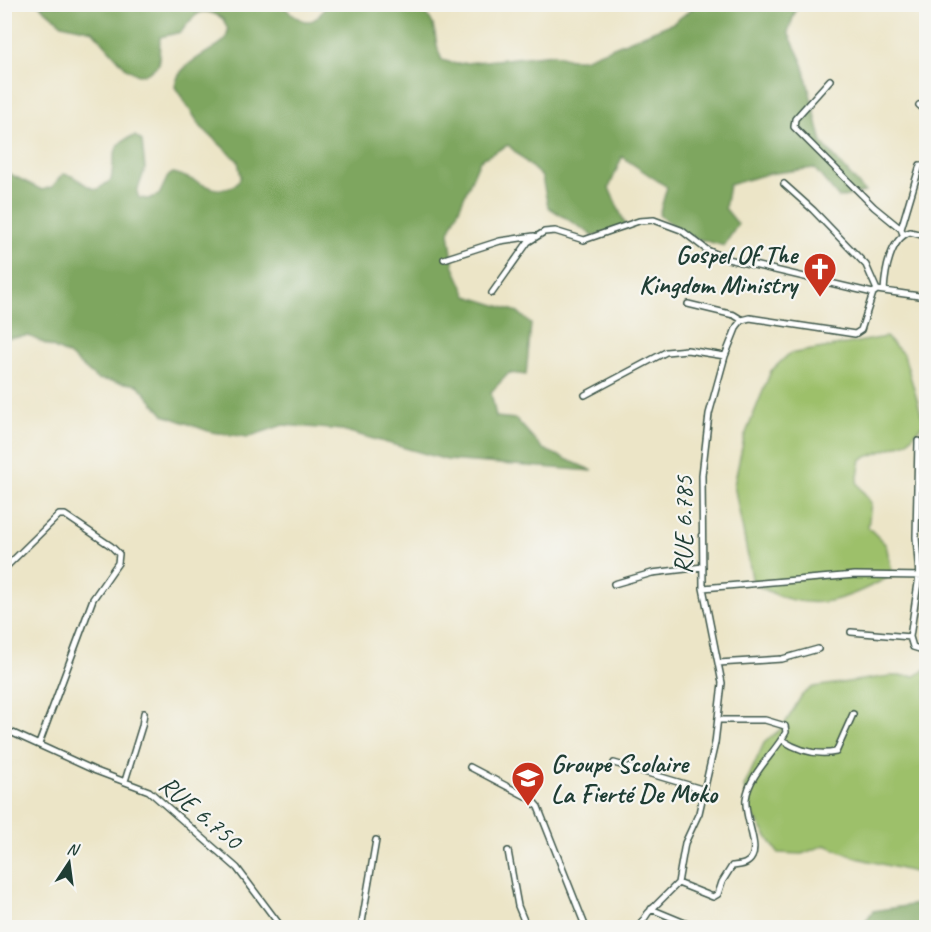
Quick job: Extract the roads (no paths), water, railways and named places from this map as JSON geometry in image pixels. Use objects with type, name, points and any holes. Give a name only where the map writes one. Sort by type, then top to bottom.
[{"type":"street","points":[[830,80],[795,119],[794,127],[874,207],[902,231],[927,236]]},
{"type":"street","points":[[919,105],[927,111]]},
{"type":"street","points":[[688,304],[734,315],[742,320],[750,318],[855,334],[861,330],[902,231],[920,165]]},
{"type":"street","points":[[784,184],[866,265],[878,292]]},
{"type":"street","points":[[444,259],[500,241],[555,231],[584,240],[639,221],[654,220],[681,230],[707,250],[728,259],[878,292],[927,297]]},
{"type":"street","points":[[492,293],[534,236]]},
{"type":"street","name":"RUE 6.785","points":[[678,883],[685,843],[696,824],[705,790],[718,720],[722,683],[703,588],[702,475],[709,414],[725,356],[742,320]]},
{"type":"street","points":[[585,395],[666,352],[687,350],[725,356]]},
{"type":"street","points":[[918,441],[916,537],[920,576],[910,637],[912,647],[927,651]]},
{"type":"street","points":[[4,569],[59,515],[65,515],[111,546],[119,554],[118,563],[93,599],[39,744]]},
{"type":"street","points":[[614,584],[652,573],[703,567]]},
{"type":"street","points":[[703,588],[855,575],[927,576]]},
{"type":"street","points":[[851,632],[910,637]]},
{"type":"street","points":[[718,663],[782,659],[818,649]]},
{"type":"street","points":[[125,781],[144,714]]},
{"type":"street","points":[[782,740],[812,753],[836,752],[853,714]]},
{"type":"street","points":[[638,927],[651,909],[663,901],[678,883],[713,897],[718,894],[732,866],[747,864],[752,859],[755,850],[747,823],[746,798],[752,781],[782,740],[786,732],[785,726],[765,720],[718,720]]},
{"type":"street","name":"RUE 6.750","points":[[4,729],[96,771],[149,791],[237,868],[282,927]]},
{"type":"street","points":[[614,763],[705,790]]},
{"type":"street","points":[[470,767],[531,799],[538,807],[586,927]]},
{"type":"street","points":[[361,927],[376,840]]},
{"type":"street","points":[[508,851],[518,906],[527,927]]},
{"type":"street","points":[[651,909],[697,927]]},
{"type":"place","name":"Gospel Of The Kingdom Ministry","points":[[820,298]]},
{"type":"place","name":"Groupe Scolaire La Fierté De Moko","points":[[528,807]]}]
